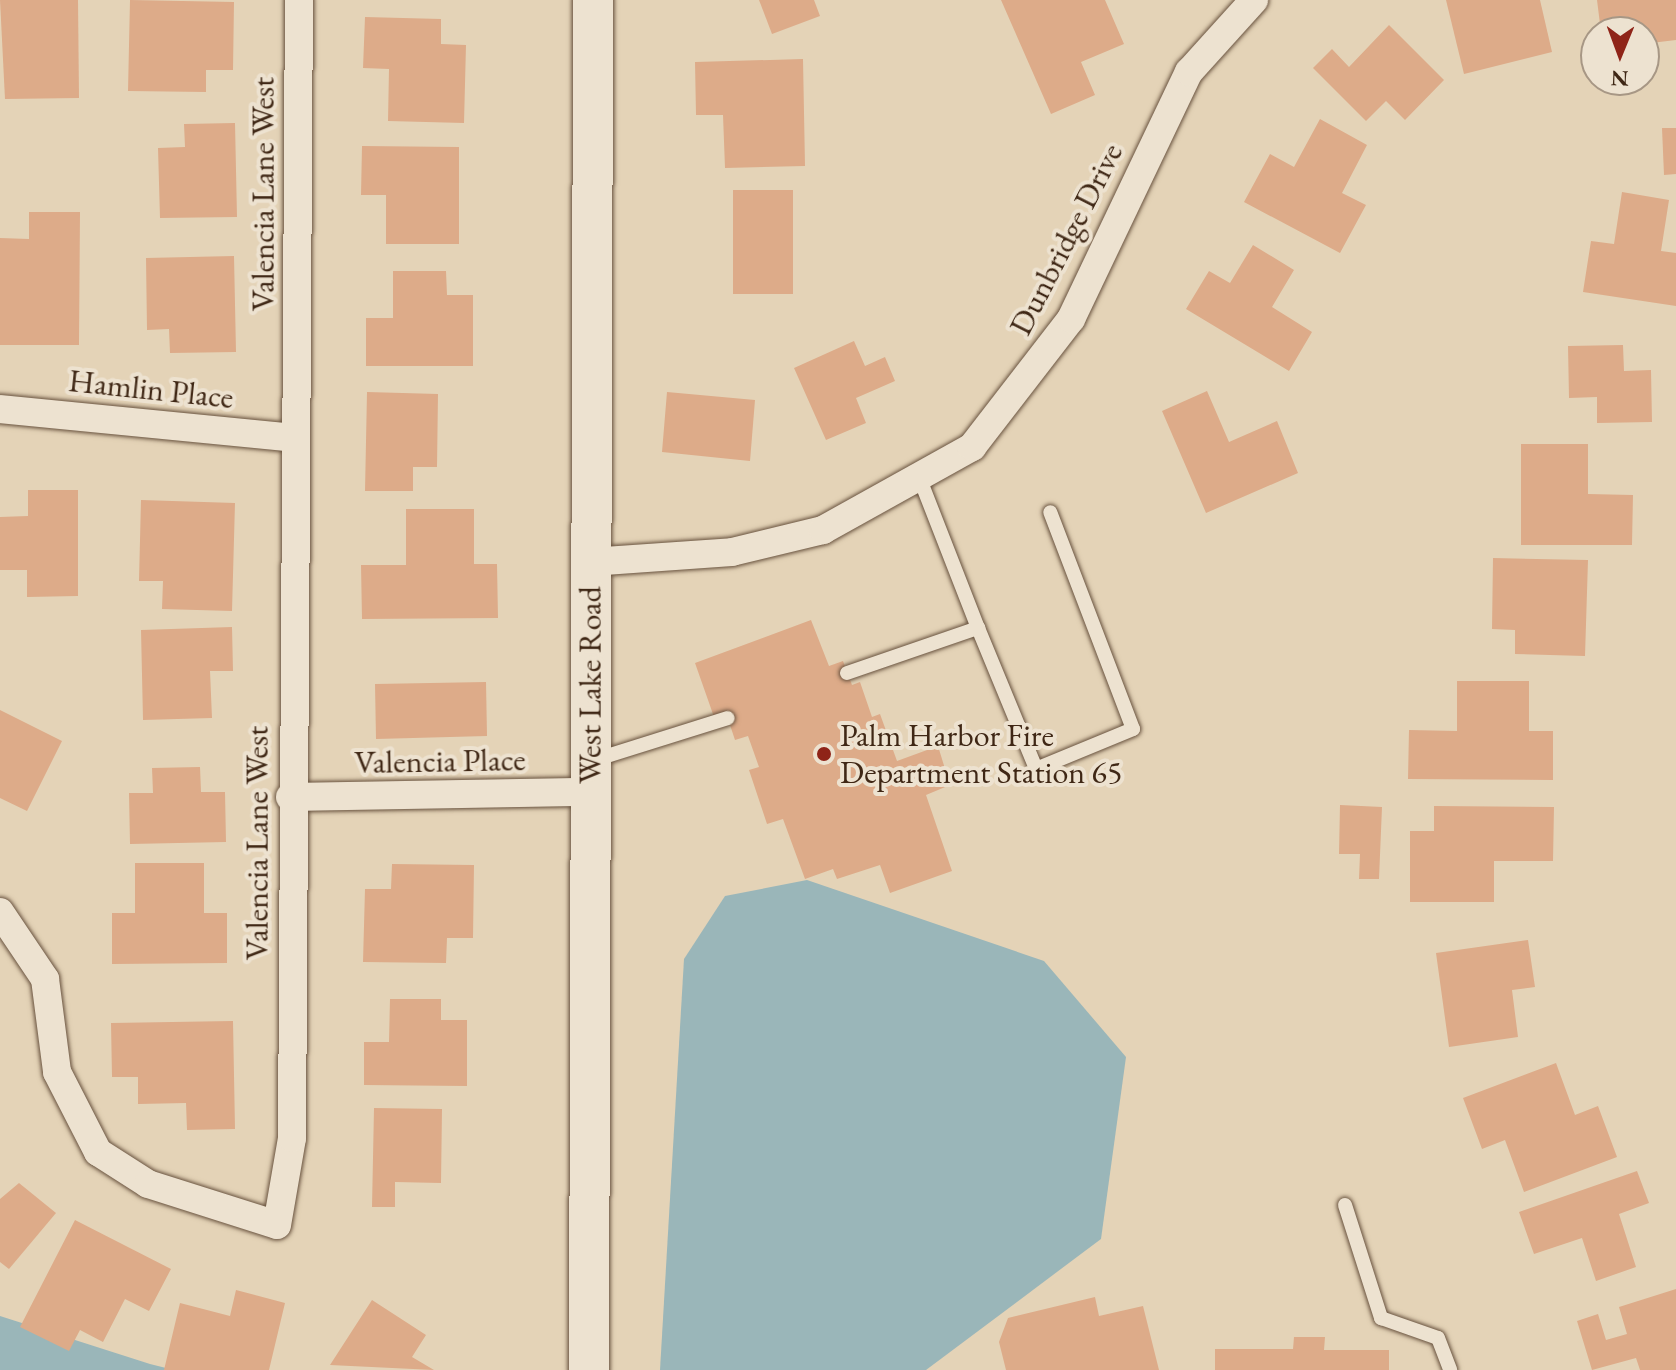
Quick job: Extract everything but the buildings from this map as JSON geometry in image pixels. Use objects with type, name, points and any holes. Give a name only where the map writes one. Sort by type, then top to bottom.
[{"type":"street","name":"Valencia Lane West","points":[[0,912],[45,979],[57,1072],[98,1152],[148,1184],[277,1225],[292,1138],[290,797],[299,0]]},
{"type":"street","name":"West Lake Road","points":[[589,1370],[593,0]]},
{"type":"street","name":"Dunbridge Drive","points":[[590,562],[732,552],[823,530],[972,447],[1054,348],[1189,72],[1254,0]]},
{"type":"street","name":"Hamlin Place","points":[[0,409],[296,438]]},
{"type":"street","name":"Valencia Place","points":[[290,797],[592,776]]},
{"type":"lane","points":[[919,477],[1036,769],[1133,729],[1050,512]]},
{"type":"lane","points":[[847,673],[978,628]]},
{"type":"lane","points":[[592,776],[728,718]]},
{"type":"lane","points":[[1345,1205],[1381,1318],[1438,1338],[1450,1370]]},
{"type":"water","points":[[807,880],[1044,961],[1126,1057],[1101,1239],[926,1370],[660,1370],[684,959],[725,896]]},
{"type":"water","points":[[0,1316],[150,1364],[174,1370],[0,1370]]},
{"type":"place","name":"Palm Harbor Fire Department Station 65","points":[[824,754]]}]
